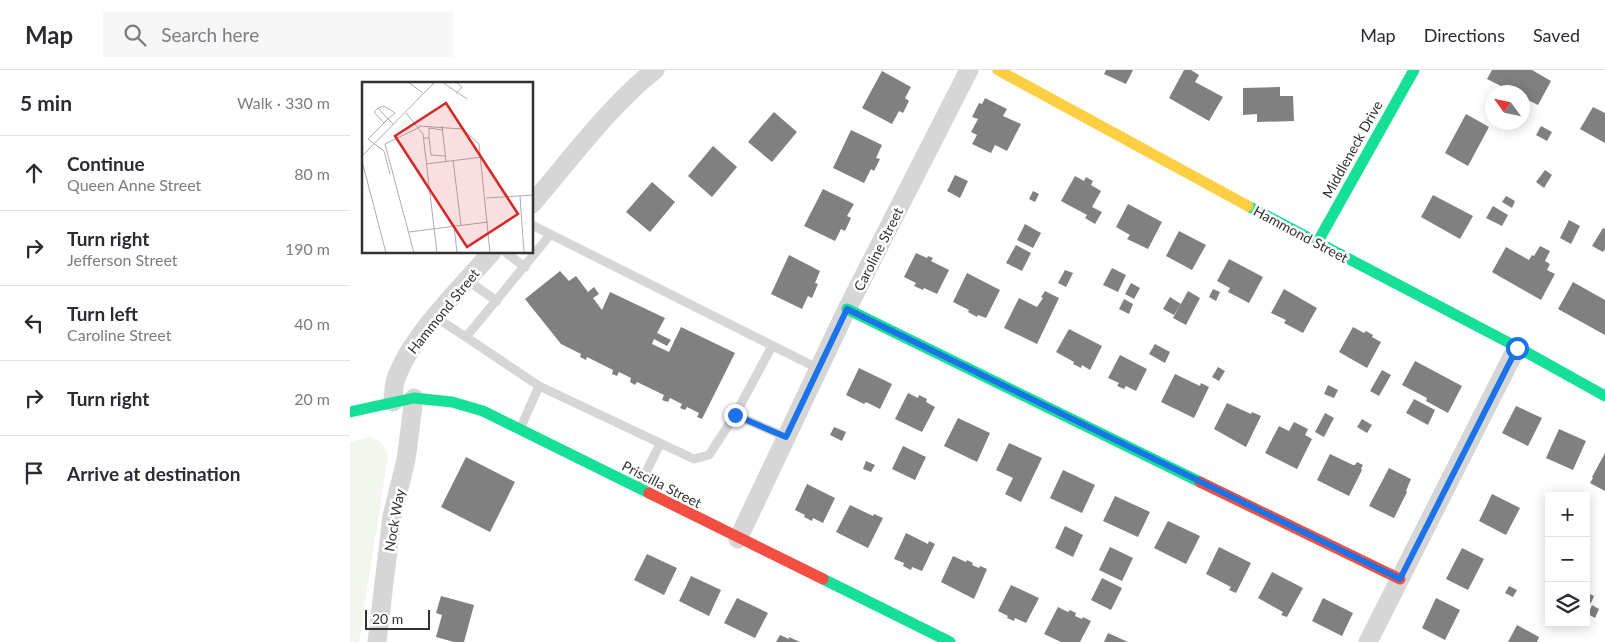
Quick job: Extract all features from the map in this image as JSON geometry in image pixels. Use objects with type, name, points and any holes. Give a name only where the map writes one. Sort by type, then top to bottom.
[{"type":"street","points":[[534,202],[609,115],[644,78],[655,70]]},
{"type":"street","name":"Caroline Street","points":[[738,539],[847,309],[970,70]]},
{"type":"street","name":"Hammond Street","points":[[998,70],[1605,396]]},
{"type":"street","name":"Middleneck Drive","points":[[1317,243],[1414,70]]},
{"type":"street","name":"Hammond Street","points":[[393,402],[395,380],[407,355],[435,317],[490,254]]},
{"type":"street","points":[[847,309],[1400,579]]},
{"type":"street","points":[[1372,641],[1400,579],[1517,348]]},
{"type":"street","name":"Priscilla Street","points":[[350,412],[414,398],[452,402],[483,411],[738,539],[950,642]]},
{"type":"street","name":"Nock Way","points":[[377,642],[392,516],[406,460],[414,398]]},
{"type":"lane","points":[[534,226],[819,369]]},
{"type":"lane","points":[[466,337],[550,235]]},
{"type":"lane","points":[[508,254],[525,267]]},
{"type":"lane","points":[[467,280],[497,300]]},
{"type":"lane","points":[[435,317],[539,386],[694,459],[709,455],[735,415],[772,346]]},
{"type":"lane","points":[[520,430],[539,386]]},
{"type":"lane","points":[[735,415],[786,437]]},
{"type":"lane","points":[[638,488],[660,444]]},
{"type":"shaded area","points":[[369,437],[382,443],[388,456],[359,642],[350,642],[350,442]]},
{"type":"building","points":[[1106,70],[1133,70],[1126,84],[1104,74]]},
{"type":"building","points":[[1184,70],[1191,70],[1199,75],[1195,82],[1223,97],[1209,121],[1169,98]]},
{"type":"building","points":[[1492,70],[1532,70],[1551,81],[1538,105],[1530,101],[1530,85],[1499,85],[1487,79]]},
{"type":"building","points":[[882,71],[911,87],[905,98],[909,101],[903,113],[899,111],[892,124],[862,108]]},
{"type":"building","points":[[1280,87],[1280,96],[1293,96],[1294,121],[1257,122],[1257,114],[1243,115],[1243,88]]},
{"type":"building","points":[[985,98],[1007,109],[1003,116],[1021,124],[1007,151],[995,145],[991,153],[972,144],[977,135],[971,132],[978,119],[972,117],[979,103],[982,104]]},
{"type":"building","points":[[1593,107],[1605,113],[1605,143],[1580,129]]},
{"type":"building","points":[[774,112],[797,132],[772,162],[748,142]]},
{"type":"building","points":[[1466,114],[1485,125],[1485,130],[1487,130],[1468,166],[1445,153]]},
{"type":"building","points":[[1541,126],[1552,132],[1547,141],[1536,135]]},
{"type":"building","points":[[851,130],[882,145],[876,158],[880,159],[874,171],[871,169],[864,183],[833,168]]},
{"type":"building","points":[[713,146],[737,167],[712,197],[688,176]]},
{"type":"building","points":[[1545,170],[1552,175],[1544,188],[1536,182]]},
{"type":"building","points":[[955,175],[968,181],[960,198],[947,191]]},
{"type":"building","points":[[1075,176],[1084,181],[1086,177],[1093,181],[1091,185],[1101,191],[1092,207],[1102,212],[1095,224],[1085,218],[1087,215],[1061,201]]},
{"type":"building","points":[[652,182],[675,202],[650,232],[626,212]]},
{"type":"building","points":[[823,189],[854,204],[847,216],[851,218],[845,231],[841,229],[835,241],[804,226]]},
{"type":"building","points":[[1033,191],[1039,194],[1035,202],[1029,199]]},
{"type":"building","points":[[1433,195],[1473,216],[1460,239],[1421,217]]},
{"type":"building","points":[[1506,196],[1515,201],[1512,208],[1502,202]]},
{"type":"building","points":[[1128,204],[1162,222],[1148,249],[1127,239],[1130,235],[1116,227]]},
{"type":"building","points":[[1493,206],[1508,215],[1502,226],[1486,218]]},
{"type":"building","points":[[1569,220],[1580,226],[1571,244],[1560,238]]},
{"type":"building","points":[[1025,224],[1041,233],[1033,248],[1017,240]]},
{"type":"building","points":[[1603,228],[1605,229],[1605,249],[1603,252],[1592,246]]},
{"type":"building","points":[[1179,231],[1206,245],[1192,270],[1166,256]]},
{"type":"building","points":[[1016,245],[1031,253],[1022,271],[1006,263]]},
{"type":"building","points":[[1540,246],[1550,251],[1545,261],[1550,264],[1547,270],[1555,274],[1541,300],[1492,272],[1506,247],[1529,260]]},
{"type":"building","points":[[916,253],[927,258],[928,256],[933,258],[931,261],[949,270],[937,294],[914,286],[916,283],[904,277]]},
{"type":"building","points":[[789,255],[820,271],[815,283],[818,284],[812,298],[808,296],[802,309],[771,294]]},
{"type":"building","points":[[1229,259],[1263,277],[1249,303],[1228,292],[1230,288],[1217,281]]},
{"type":"building","points":[[1112,268],[1126,275],[1118,292],[1103,285]]},
{"type":"building","points":[[1065,270],[1073,273],[1066,287],[1058,283]]},
{"type":"building","points":[[560,271],[569,281],[576,276],[588,292],[594,287],[599,294],[593,298],[602,310],[610,292],[665,318],[657,333],[671,340],[667,346],[654,339],[652,344],[669,352],[681,327],[735,353],[702,419],[697,417],[699,413],[687,407],[685,410],[680,408],[682,404],[670,398],[668,402],[662,400],[664,395],[637,382],[635,385],[630,382],[631,378],[619,372],[617,376],[612,374],[613,370],[587,357],[586,360],[580,357],[581,354],[561,344],[525,299]]},
{"type":"building","points":[[967,273],[1000,290],[986,318],[978,315],[977,317],[968,312],[969,310],[953,302]]},
{"type":"building","points":[[1573,282],[1605,300],[1605,335],[1558,309]]},
{"type":"building","points":[[1131,283],[1140,288],[1134,299],[1125,294]]},
{"type":"building","points":[[1213,289],[1220,292],[1216,301],[1209,297]]},
{"type":"building","points":[[1284,289],[1317,308],[1303,333],[1284,323],[1286,320],[1271,313]]},
{"type":"building","points":[[1045,291],[1059,298],[1037,344],[1004,328],[1019,298],[1037,307]]},
{"type":"building","points":[[1188,291],[1200,298],[1186,325],[1173,318]]},
{"type":"building","points":[[1170,297],[1181,304],[1174,315],[1163,309]]},
{"type":"building","points":[[1124,299],[1133,304],[1129,314],[1119,309]]},
{"type":"building","points":[[1353,327],[1364,333],[1366,331],[1381,342],[1367,368],[1339,352]]},
{"type":"building","points":[[1069,329],[1102,346],[1090,370],[1082,365],[1081,368],[1073,364],[1074,362],[1056,352]]},
{"type":"building","points":[[1155,344],[1170,352],[1165,363],[1149,354]]},
{"type":"building","points":[[1120,355],[1147,369],[1136,391],[1126,386],[1124,389],[1117,386],[1119,383],[1108,378]]},
{"type":"building","points":[[1415,361],[1462,386],[1448,413],[1426,401],[1427,398],[1402,385]]},
{"type":"building","points":[[1218,367],[1225,371],[1219,381],[1212,377]]},
{"type":"building","points":[[859,368],[892,384],[880,409],[846,395]]},
{"type":"building","points":[[1382,370],[1391,375],[1379,396],[1370,391]]},
{"type":"building","points":[[1175,374],[1200,386],[1201,383],[1209,387],[1194,418],[1161,402]]},
{"type":"building","points":[[1328,385],[1338,390],[1334,398],[1324,394]]},
{"type":"building","points":[[908,393],[918,398],[919,395],[927,399],[926,402],[935,407],[922,432],[895,419]]},
{"type":"building","points":[[1414,399],[1435,410],[1428,425],[1406,413]]},
{"type":"building","points":[[1227,403],[1251,414],[1252,412],[1261,416],[1246,447],[1214,429]]},
{"type":"building","points":[[1516,406],[1542,418],[1528,446],[1502,433]]},
{"type":"building","points":[[1325,413],[1334,418],[1324,437],[1315,432]]},
{"type":"building","points":[[958,418],[990,433],[977,462],[944,446]]},
{"type":"building","points":[[1362,419],[1372,425],[1367,433],[1357,427]]},
{"type":"building","points":[[1294,422],[1308,429],[1305,435],[1312,439],[1297,469],[1265,453],[1279,426],[1289,431]]},
{"type":"building","points":[[834,427],[846,432],[842,441],[830,435]]},
{"type":"building","points":[[1559,429],[1586,441],[1573,470],[1546,458]]},
{"type":"building","points":[[1009,443],[1042,458],[1021,502],[1005,494],[1013,478],[996,470]]},
{"type":"building","points":[[903,446],[926,457],[915,480],[892,469]]},
{"type":"building","points":[[1605,453],[1605,491],[1590,483]]},
{"type":"building","points":[[1330,454],[1353,465],[1357,462],[1363,465],[1349,496],[1317,480]]},
{"type":"building","points":[[466,457],[515,482],[490,532],[441,507]]},
{"type":"building","points":[[866,461],[875,465],[871,472],[863,469]]},
{"type":"building","points":[[1389,468],[1411,479],[1407,492],[1394,518],[1369,506]]},
{"type":"building","points":[[1063,470],[1095,485],[1082,513],[1050,498]]},
{"type":"building","points":[[807,484],[835,498],[823,523],[813,518],[812,521],[795,510]]},
{"type":"building","points":[[1492,494],[1520,508],[1506,535],[1479,521]]},
{"type":"building","points":[[1115,496],[1150,512],[1138,537],[1103,521]]},
{"type":"building","points":[[850,505],[873,516],[874,514],[883,518],[868,548],[836,532]]},
{"type":"building","points":[[1168,521],[1200,536],[1186,564],[1154,548]]},
{"type":"building","points":[[1065,526],[1083,535],[1073,557],[1055,548]]},
{"type":"building","points":[[906,533],[928,544],[929,541],[935,544],[922,571],[912,567],[911,570],[903,566],[904,563],[894,559]]},
{"type":"building","points":[[1110,547],[1133,558],[1122,581],[1099,570]]},
{"type":"building","points":[[1219,547],[1251,563],[1236,593],[1229,590],[1231,587],[1206,574]]},
{"type":"building","points":[[1462,548],[1484,559],[1468,590],[1446,579]]},
{"type":"building","points":[[647,554],[677,568],[664,595],[634,580]]},
{"type":"building","points":[[953,556],[966,562],[967,560],[979,568],[980,566],[987,569],[974,599],[941,582]]},
{"type":"building","points":[[1272,572],[1303,588],[1287,617],[1281,615],[1283,612],[1258,598]]},
{"type":"building","points":[[691,576],[721,590],[709,616],[679,601]]},
{"type":"building","points":[[1102,578],[1122,588],[1111,610],[1091,600]]},
{"type":"building","points":[[1011,585],[1039,598],[1026,623],[1015,618],[1014,621],[1007,618],[1008,616],[998,611]]},
{"type":"building","points":[[1509,586],[1517,590],[1513,597],[1505,593]]},
{"type":"building","points":[[1590,594],[1594,596],[1590,602]]},
{"type":"building","points":[[441,596],[474,605],[464,642],[454,642],[436,637],[442,615],[436,613]]},
{"type":"building","points":[[737,598],[768,613],[755,638],[724,623]]},
{"type":"building","points":[[1323,598],[1353,613],[1342,636],[1312,621]]},
{"type":"building","points":[[1436,598],[1460,610],[1445,640],[1422,628]]},
{"type":"building","points":[[1592,605],[1599,609],[1595,618],[1590,615]]},
{"type":"building","points":[[1058,607],[1068,612],[1070,610],[1076,613],[1075,616],[1091,621],[1080,642],[1061,642],[1044,634]]},
{"type":"building","points":[[1517,625],[1539,637],[1537,642],[1508,642]]},
{"type":"building","points":[[1108,633],[1128,642],[1104,642]]},
{"type":"building","points":[[780,635],[789,639],[789,637],[800,642],[776,642]]},
{"type":"traffic: fast","points":[[1317,243],[1414,70]]},
{"type":"traffic: fast","points":[[1248,206],[1517,347],[1605,396]]},
{"type":"traffic: fast","points":[[847,309],[1200,482]]},
{"type":"traffic: fast","points":[[350,412],[414,398],[452,402],[483,411],[649,493]]},
{"type":"traffic: fast","points":[[823,579],[950,642]]},
{"type":"traffic: slow","points":[[998,70],[1248,206]]},
{"type":"traffic: jam","points":[[1200,482],[1400,579]]},
{"type":"traffic: jam","points":[[649,493],[823,579]]},
{"type":"route","points":[[735,415],[786,437],[847,309],[1400,579],[1517,348]]}]
